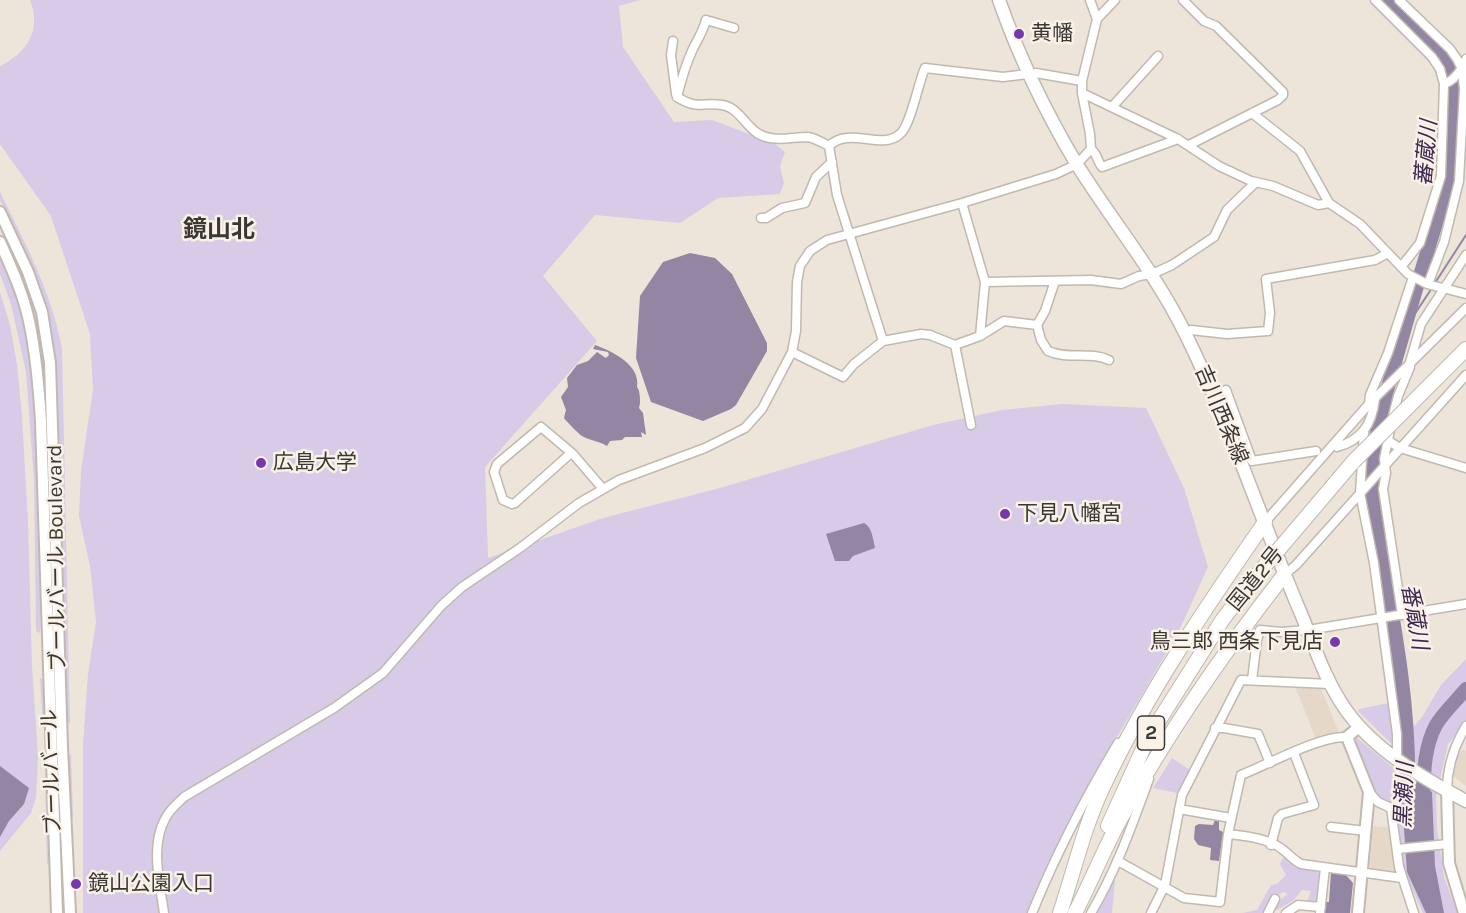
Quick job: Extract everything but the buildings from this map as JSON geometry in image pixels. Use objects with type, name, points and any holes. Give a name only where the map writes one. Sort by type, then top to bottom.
[{"type":"highway","name":"国道2号","points":[[1069,913],[1148,738],[1223,619],[1262,569],[1353,462],[1466,349]]},
{"type":"highway","points":[[1060,913],[1083,839],[1102,789],[1127,738],[1215,592],[1265,522]]},
{"type":"highway","points":[[1075,913],[1121,819],[1172,733],[1226,651],[1284,575]]},
{"type":"main road","name":"吉川西条線","points":[[999,0],[1028,73],[1077,164],[1152,274],[1186,334],[1238,437],[1284,575],[1330,684],[1345,710],[1374,742],[1435,785],[1466,801]]},
{"type":"street","points":[[1090,0],[1097,19]]},
{"type":"street","points":[[1115,0],[1097,19],[1082,81],[1091,149],[1102,167],[1178,139]]},
{"type":"street","points":[[1183,0],[1204,21],[1216,26],[1283,95],[1278,100],[1190,146]]},
{"type":"street","points":[[1376,0],[1432,57],[1446,84],[1441,176],[1420,243],[1401,267]]},
{"type":"street","points":[[1399,0],[1450,50],[1462,70],[1464,89],[1459,181],[1444,242],[1429,284]]},
{"type":"street","points":[[677,97],[683,74],[702,34],[706,20],[734,28]]},
{"type":"street","points":[[673,41],[670,55],[677,97]]},
{"type":"street","points":[[1112,107],[1158,56]]},
{"type":"street","points":[[1446,84],[1462,70],[1466,59]]},
{"type":"street","points":[[829,146],[835,140],[845,138],[892,139],[901,134],[908,121],[924,68],[1003,77],[1028,73],[1082,81]]},
{"type":"street","points":[[1082,93],[1178,139],[1219,166],[1251,181],[1273,186],[1318,205],[1329,203]]},
{"type":"street","points":[[677,97],[691,105],[722,105],[732,108],[758,134],[790,140],[810,137],[829,146]]},
{"type":"street","points":[[1252,113],[1303,154],[1329,203],[1360,224],[1401,267],[1414,277],[1429,284],[1466,294]]},
{"type":"street","points":[[829,146],[837,195],[883,342]]},
{"type":"street","points":[[164,913],[159,878],[158,840],[166,816],[183,797],[334,708],[383,673],[441,606],[462,587],[579,504],[619,480],[705,448],[744,428],[762,409],[792,352],[796,331],[797,282],[800,266],[810,250],[818,244],[849,233],[963,203],[1056,174],[1077,164],[1091,149]]},
{"type":"street","points":[[761,218],[766,218],[782,208],[805,203],[816,177],[832,162]]},
{"type":"street","points":[[985,282],[1091,280],[1121,284],[1139,276],[1152,274],[1172,265],[1214,237],[1227,210],[1256,182]]},
{"type":"street","points":[[963,203],[985,282],[981,336]]},
{"type":"street","name":"ブールバール Boulevard","points":[[0,212],[28,272],[42,312],[50,363],[62,747],[70,913]]},
{"type":"street","name":"ブールバール","points":[[0,242],[15,276],[28,319],[37,366],[41,422],[57,913]]},
{"type":"street","points":[[1186,334],[1191,330],[1227,334],[1268,331],[1270,313],[1266,279],[1375,260],[1388,253]]},
{"type":"street","points":[[1402,615],[1383,489],[1387,440],[1398,396],[1411,364],[1421,324],[1466,255]]},
{"type":"street","points":[[1398,759],[1397,734],[1374,563],[1360,493],[1364,435],[1373,412],[1370,395],[1388,353],[1414,277]]},
{"type":"street","points":[[1055,281],[1045,311],[1037,325],[1041,340],[1048,351],[1068,356],[1094,356],[1109,360]]},
{"type":"street","points":[[1265,522],[1372,402],[1466,308]]},
{"type":"street","points":[[792,352],[843,377],[854,364],[883,342],[921,334],[930,335],[955,345],[981,336],[1004,321],[1037,325]]},
{"type":"street","points":[[955,345],[970,425]]},
{"type":"street","points":[[1284,575],[1296,565],[1466,375]]},
{"type":"street","points":[[1226,390],[1238,437],[1252,461],[1316,451]]},
{"type":"street","points":[[571,453],[515,502],[512,504],[503,500],[494,472],[497,464],[541,427],[571,453],[603,489]]},
{"type":"street","points":[[1337,447],[1364,435],[1387,440],[1400,448],[1466,468]]},
{"type":"street","points":[[1252,680],[1260,630],[1281,632],[1308,630],[1466,604]]},
{"type":"street","points":[[1151,913],[1164,889],[1182,795],[1241,680],[1330,684]]},
{"type":"street","points":[[1118,861],[1164,889],[1184,898],[1220,902],[1228,834],[1241,776],[1317,744],[1347,737],[1359,726]]},
{"type":"street","points":[[1464,911],[1445,845],[1447,776],[1455,745],[1466,726]]},
{"type":"street","points":[[1215,728],[1258,734],[1270,763]]},
{"type":"street","points":[[1091,913],[1107,886],[1151,773],[1172,733]]},
{"type":"street","points":[[1347,737],[1369,792],[1378,802],[1391,808],[1402,878],[1414,913]]},
{"type":"street","points":[[1032,913],[1046,877],[1079,810],[1121,738],[1127,738]]},
{"type":"street","points":[[1272,845],[1278,818],[1282,814],[1314,805],[1294,753]]},
{"type":"street","points":[[1358,913],[1369,792]]},
{"type":"street","points":[[1179,809],[1231,818]]},
{"type":"street","points":[[1331,827],[1366,831]]},
{"type":"street","points":[[1228,834],[1250,837],[1282,849],[1290,858],[1301,864],[1402,878]]},
{"type":"street","points":[[1399,849],[1445,845]]},
{"type":"street","points":[[1286,913],[1298,905],[1321,910],[1325,868]]},
{"type":"street","points":[[1268,913],[1275,899]]},
{"type":"shaded area","points":[[30,0],[640,0],[619,6],[623,47],[674,122],[712,120],[775,144],[785,152],[780,166],[784,183],[780,194],[718,198],[680,223],[595,215],[543,276],[597,341],[485,467],[488,558],[603,518],[720,488],[933,425],[1002,410],[1062,404],[1146,408],[1184,488],[1208,567],[1178,633],[1084,793],[1059,844],[1031,913],[83,913],[83,745],[88,674],[96,622],[90,566],[79,516],[81,471],[93,390],[90,334],[51,216],[0,144],[0,66],[18,54],[30,39],[34,21]]},
{"type":"shaded area","points":[[0,192],[45,288],[62,349],[70,723],[68,723],[65,699],[56,370],[49,324],[35,279],[0,200]]},
{"type":"shaded area","points":[[0,221],[28,287],[46,356],[55,680],[42,374],[30,311],[19,274],[2,234]]},
{"type":"shaded area","points":[[0,253],[15,288],[24,318],[35,383],[42,590],[40,633],[36,631],[34,480],[26,372],[11,304],[0,274]]},
{"type":"shaded area","points":[[0,292],[10,325],[22,416],[38,757],[36,797],[31,813],[0,851]]},
{"type":"shaded area","points":[[1466,659],[1466,722],[1448,744],[1436,797],[1437,829],[1444,877],[1457,913],[1423,913],[1403,869],[1397,826],[1402,741],[1422,717],[1441,685]]},
{"type":"shaded area","points":[[40,678],[45,690],[45,726],[43,727]]},
{"type":"shaded area","points":[[1319,684],[1338,730],[1337,733],[1319,740],[1316,739],[1295,686]]},
{"type":"shaded area","points":[[1389,703],[1394,733],[1391,743],[1358,711]]},
{"type":"shaded area","points":[[1356,737],[1396,770],[1390,803],[1377,796],[1372,790],[1352,742]]},
{"type":"shaded area","points":[[1462,749],[1466,751],[1466,786],[1452,775],[1455,760]]},
{"type":"shaded area","points":[[71,754],[73,817],[71,817],[68,761]]},
{"type":"shaded area","points":[[1172,758],[1190,770],[1177,793],[1153,788]]},
{"type":"shaded area","points":[[47,776],[51,862],[47,864],[45,777]]},
{"type":"shaded area","points":[[61,814],[65,913],[61,913],[59,847]]},
{"type":"shaded area","points":[[1373,826],[1393,828],[1398,873],[1372,869],[1370,866]]},
{"type":"shaded area","points":[[1283,858],[1295,867],[1319,871],[1321,880],[1316,903],[1307,903],[1311,891],[1302,890],[1294,900],[1277,910],[1274,908],[1288,894],[1284,892],[1273,894],[1263,913],[1243,913],[1257,910],[1271,885],[1277,884],[1286,875],[1280,864]]},
{"type":"shaded area","points":[[1113,880],[1115,881],[1112,913],[1093,913],[1096,907],[1100,907]]},
{"type":"water","points":[[690,253],[715,258],[732,274],[767,343],[767,351],[736,405],[703,421],[651,402],[636,358],[640,296],[663,262]]},
{"type":"water","points":[[595,345],[617,355],[635,372],[640,397],[639,408],[643,413],[646,435],[641,432],[642,437],[625,437],[622,440],[610,441],[607,446],[582,436],[564,418],[566,410],[561,397],[568,387],[567,378],[577,365],[588,361],[597,352],[606,358],[609,355],[608,352],[593,349]]},
{"type":"water","points":[[864,523],[870,530],[875,548],[853,556],[849,561],[835,561],[826,534]]},
{"type":"water","points":[[0,766],[29,788],[24,804],[9,821],[0,837]]},
{"type":"water","points":[[1400,772],[1432,792],[1435,866],[1444,913],[1426,913],[1407,872]]},
{"type":"water","points":[[1215,820],[1219,821],[1219,830],[1223,832],[1219,861],[1210,860],[1211,848],[1198,845],[1194,839],[1195,826],[1213,825]]},
{"type":"water","points":[[1331,872],[1345,874],[1353,883],[1350,913],[1324,913],[1325,902],[1329,902]]},
{"type":"waterway","name":"番蔵川","points":[[1389,0],[1446,55],[1451,69],[1453,92],[1447,187],[1384,401],[1373,466],[1374,510],[1403,687],[1408,795]]},
{"type":"waterway","points":[[1435,283],[1466,235]]},
{"type":"waterway","points":[[1404,330],[1432,288]]},
{"type":"waterway","name":"黒瀬川","points":[[1423,803],[1425,763],[1432,734],[1442,716],[1466,689]]},
{"type":"place","name":"黄幡","points":[[1019,34]]},
{"type":"place","name":"広島大学","points":[[261,463]]},
{"type":"place","name":"下見八幡宮","points":[[1005,514]]},
{"type":"place","name":"鳥三郎 西条下見店","points":[[1335,642]]},
{"type":"place","name":"鏡山公園入口","points":[[76,884]]},
{"type":"district","name":"鏡山北","points":[[219,230]]},
{"type":"water label","name":"蕃蔵川","points":[[1427,153]]}]
